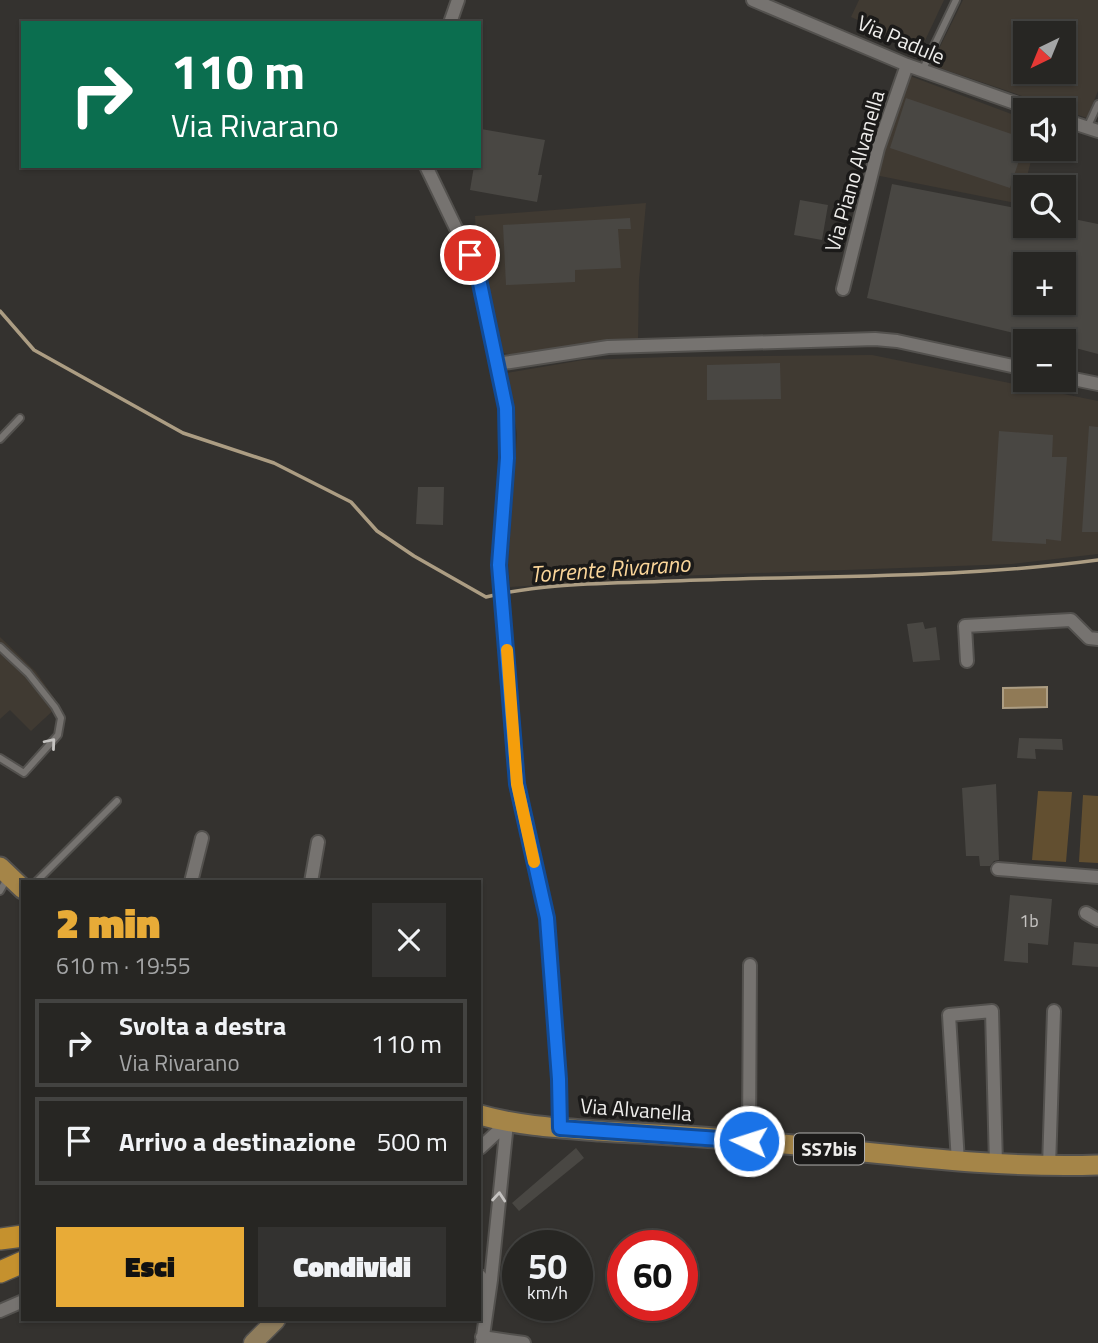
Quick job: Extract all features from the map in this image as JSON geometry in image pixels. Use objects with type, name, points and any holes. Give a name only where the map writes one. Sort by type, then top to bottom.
[{"type":"highway","points":[[0,1240],[21,1236]]},
{"type":"highway","points":[[0,1272],[21,1263]]},
{"type":"main road","name":"Via Alvanella","points":[[481,1115],[507,1123],[749,1141],[958,1162],[1049,1167],[1098,1165]]},
{"type":"main road","points":[[253,1343],[275,1321]]},
{"type":"street","points":[[451,21],[458,0]]},
{"type":"street","name":"Via Padule","points":[[753,0],[922,71],[1013,102]]},
{"type":"street","name":"Via Piano Alvanella","points":[[843,289],[877,148],[907,65]]},
{"type":"street","points":[[1076,124],[1093,130]]},
{"type":"street","points":[[427,168],[478,274],[506,408],[507,458],[499,543],[503,601],[517,784],[547,918],[560,1128]]},
{"type":"street","points":[[497,364],[608,347],[875,339],[897,341],[1013,366]]},
{"type":"street","points":[[1076,379],[1098,384]]},
{"type":"street","points":[[967,661],[965,626],[1071,620],[1089,638],[1098,639]]},
{"type":"street","points":[[192,880],[202,838]]},
{"type":"street","points":[[311,880],[318,842]]},
{"type":"street","points":[[998,869],[1098,877]]},
{"type":"street","points":[[1086,913],[1098,920]]},
{"type":"street","points":[[749,1141],[750,965]]},
{"type":"street","points":[[1049,1167],[1054,1011]]},
{"type":"street","points":[[958,1162],[949,1015],[992,1012],[996,1165]]},
{"type":"street","points":[[481,1147],[507,1123]]},
{"type":"street","points":[[482,1313],[491,1280],[507,1123]]},
{"type":"street","points":[[481,1294],[482,1340],[524,1343]]},
{"type":"street","points":[[0,1311],[21,1302]]},
{"type":"lane","points":[[922,71],[956,0]]},
{"type":"lane","points":[[1093,130],[1098,104]]},
{"type":"lane","points":[[0,439],[20,418]]},
{"type":"lane","points":[[0,647],[28,673],[61,718],[58,735],[24,773],[0,758]]},
{"type":"lane","points":[[38,880],[117,801]]},
{"type":"shaded area","points":[[859,0],[944,0],[921,49],[851,17]]},
{"type":"shaded area","points":[[963,0],[1098,0],[1098,91],[1087,118],[1076,114],[1076,98],[1028,98],[931,65]]},
{"type":"shaded area","points":[[910,76],[1013,115],[1013,161],[1031,161],[1027,175],[1013,175],[1013,203],[875,175],[882,148]]},
{"type":"shaded area","points":[[646,203],[639,280],[638,339],[511,355],[504,353],[498,343],[484,272],[477,257],[475,216]]},
{"type":"shaded area","points":[[872,355],[1013,384],[1013,392],[1054,392],[1098,401],[1098,554],[1012,564],[675,576],[510,587],[508,563],[517,434],[507,373],[583,360]]},
{"type":"shaded area","points":[[0,637],[36,672],[59,705],[31,731],[10,710],[0,719]]},
{"type":"shaded area","points":[[1047,687],[1047,707],[1003,708],[1003,688]]},
{"type":"shaded area","points":[[1038,791],[1072,792],[1066,862],[1032,860]]},
{"type":"shaded area","points":[[1083,795],[1098,796],[1098,863],[1079,862]]},
{"type":"building","points":[[906,98],[1013,135],[1013,161],[1019,161],[1010,188],[890,148]]},
{"type":"building","points":[[481,129],[545,140],[538,175],[542,175],[537,202],[470,190],[474,168],[481,168]]},
{"type":"building","points":[[892,184],[1013,207],[1013,238],[1076,238],[1076,219],[1098,224],[1098,354],[1076,348],[1076,329],[1013,329],[1013,333],[867,298]]},
{"type":"building","points":[[800,200],[828,205],[822,240],[794,235]]},
{"type":"building","points":[[630,218],[631,229],[618,229],[621,268],[575,270],[575,282],[506,285],[503,225]]},
{"type":"building","points":[[780,363],[781,399],[707,400],[707,365]]},
{"type":"building","points":[[1089,426],[1098,427],[1098,532],[1082,532]]},
{"type":"building","points":[[999,431],[1053,435],[1052,457],[1067,457],[1061,541],[1046,539],[1046,544],[992,541]]},
{"type":"building","points":[[418,487],[444,487],[443,525],[416,524]]},
{"type":"building","points":[[923,622],[925,629],[936,627],[940,660],[913,662],[907,624]]},
{"type":"building","points":[[1019,738],[1062,739],[1063,750],[1035,749],[1036,759],[1017,758]]},
{"type":"building","points":[[996,784],[999,860],[990,866],[980,866],[979,856],[966,856],[962,788]]},
{"type":"building","points":[[1010,895],[1052,899],[1048,945],[1028,943],[1028,963],[1004,961]]},
{"type":"building","points":[[1074,942],[1098,944],[1098,967],[1072,965]]},
{"type":"building","points":[[576,1148],[584,1158],[519,1211],[512,1203]]},
{"type":"waterway","name":"Torrente Rivarano","points":[[0,311],[34,350],[183,433],[274,463],[351,502],[377,531],[414,556],[486,597],[578,584],[939,573],[1098,560]]},
{"type":"slow traffic","points":[[507,650],[517,784],[534,862]]},
{"type":"route","points":[[470,255],[478,274],[506,408],[507,458],[499,565],[517,784],[547,918],[560,1128],[749,1141]]}]
